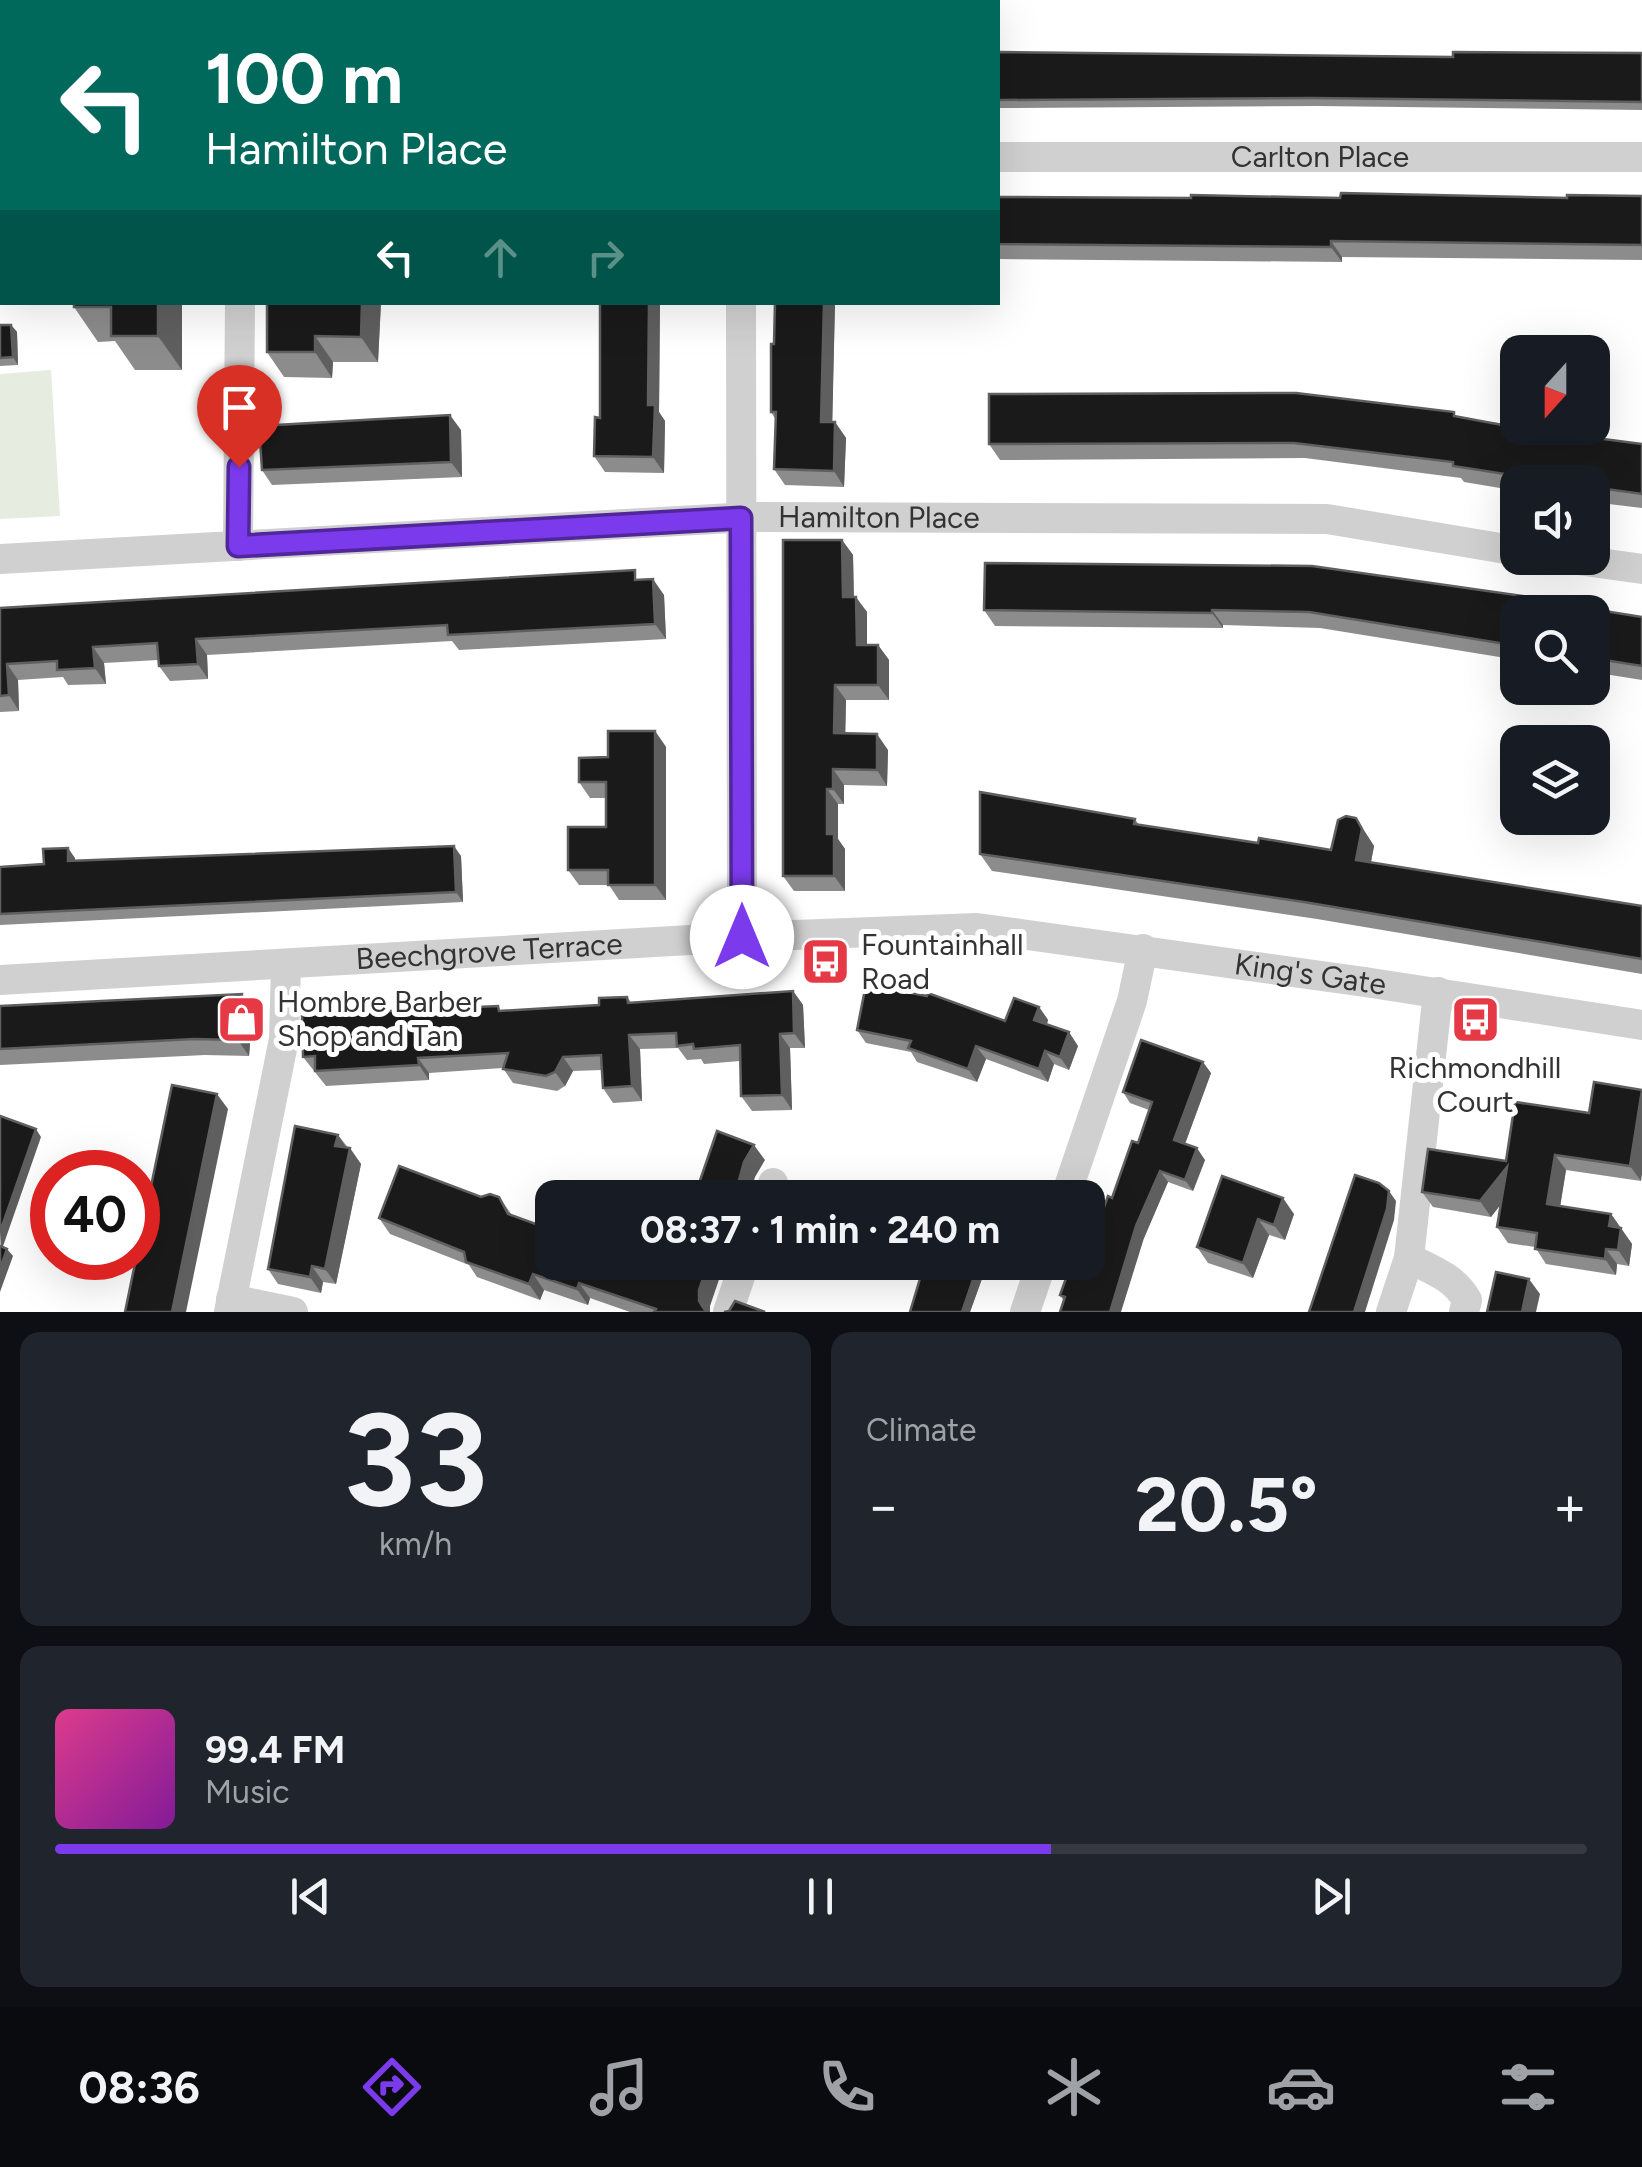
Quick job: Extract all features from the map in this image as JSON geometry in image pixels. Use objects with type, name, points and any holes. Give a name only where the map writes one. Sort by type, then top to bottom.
[{"type":"street","name":"Carlton Place","points":[[1000,156],[1642,157]]},
{"type":"street","points":[[238,546],[240,305]]},
{"type":"street","points":[[741,305],[742,937]]},
{"type":"street","name":"Hamilton Place","points":[[0,559],[741,518],[1327,519],[1500,547]]},
{"type":"street","points":[[1610,565],[1642,570]]},
{"type":"street","name":"Beechgrove Terrace","points":[[0,980],[742,937],[977,928]]},
{"type":"street","name":"King's Gate","points":[[977,928],[1438,992],[1642,1026]]},
{"type":"street","points":[[1071,1180],[1132,1000],[1143,949]]},
{"type":"street","points":[[286,964],[284,1039],[230,1306],[293,1312]]},
{"type":"street","points":[[1390,1312],[1409,1258],[1438,992]]},
{"type":"street","points":[[1409,1258],[1460,1288],[1466,1300],[1464,1312]]},
{"type":"street","points":[[728,1312],[739,1280]]},
{"type":"street","points":[[1025,1312],[1036,1280]]},
{"type":"shaded area","points":[[51,370],[60,516],[0,519],[0,374]]},
{"type":"building","points":[[1000,52],[1453,57],[1453,52],[1642,53],[1642,102],[1000,100]]},
{"type":"building","points":[[1341,193],[1642,196],[1642,245],[1331,241],[1331,247],[1000,244],[1000,197],[1340,198]]},
{"type":"building","points":[[158,305],[158,336],[111,336],[111,307],[74,307]]},
{"type":"building","points":[[267,305],[362,305],[361,337],[315,336],[315,352],[267,352]]},
{"type":"building","points":[[600,305],[649,305],[648,405],[655,405],[653,457],[594,456],[595,417],[600,418]]},
{"type":"building","points":[[775,305],[824,305],[821,422],[835,422],[834,471],[774,469]]},
{"type":"building","points":[[0,325],[11,325],[13,357],[0,358]]},
{"type":"building","points":[[1296,393],[1454,412],[1454,416],[1500,425],[1500,445],[1610,445],[1610,440],[1642,444],[1642,494],[1610,490],[1610,465],[1500,465],[1500,473],[1453,466],[1453,462],[1294,443],[989,444],[989,394]]},
{"type":"building","points":[[450,415],[451,462],[262,470],[259,426]]},
{"type":"building","points":[[783,540],[842,540],[843,597],[856,597],[857,645],[878,645],[878,685],[835,685],[834,733],[877,734],[877,770],[833,769],[833,789],[827,789],[827,834],[834,834],[834,876],[783,876]]},
{"type":"building","points":[[985,563],[1312,566],[1516,595],[1500,595],[1500,643],[1309,612],[984,610]]},
{"type":"building","points":[[635,570],[635,580],[653,579],[655,624],[448,635],[447,625],[196,639],[198,664],[159,666],[157,643],[93,647],[95,668],[57,670],[57,661],[7,664],[9,695],[0,696],[0,608]]},
{"type":"building","points":[[1610,612],[1642,617],[1642,666],[1610,661]]},
{"type":"building","points":[[608,731],[655,731],[655,885],[608,885],[608,870],[568,870],[568,827],[606,827],[606,782],[579,782],[579,758],[608,757]]},
{"type":"building","points":[[980,792],[1135,819],[1134,824],[1331,850],[1338,820],[1346,816],[1356,818],[1362,829],[1356,860],[1642,906],[1642,959],[1304,902],[980,854]]},
{"type":"building","points":[[454,846],[456,892],[0,914],[0,867],[44,864],[43,849],[68,848],[68,861]]},
{"type":"building","points":[[866,984],[927,996],[928,993],[1005,1021],[1014,998],[1039,1007],[1034,1020],[1069,1032],[1060,1057],[1045,1051],[1039,1069],[976,1046],[968,1069],[908,1048],[911,1041],[857,1030]]},
{"type":"building","points":[[793,991],[794,1033],[780,1034],[782,1095],[741,1096],[740,1045],[694,1049],[693,1044],[677,1046],[676,1033],[629,1035],[632,1086],[603,1088],[601,1055],[563,1057],[555,1072],[546,1076],[503,1069],[508,1053],[418,1058],[419,1065],[315,1071],[315,1056],[303,1057],[302,1015],[498,1006],[499,1011],[599,1005],[599,998],[627,997],[628,1003]]},
{"type":"building","points":[[242,994],[238,1040],[0,1049],[0,1006]]},
{"type":"building","points":[[1141,1040],[1203,1062],[1174,1140],[1197,1148],[1185,1180],[1160,1171],[1136,1226],[1110,1312],[1060,1312],[1065,1280],[1105,1280],[1105,1204],[1108,1196],[1112,1198],[1132,1141],[1138,1143],[1152,1102],[1123,1092]]},
{"type":"building","points":[[1594,1082],[1642,1090],[1630,1166],[1555,1155],[1547,1204],[1611,1214],[1609,1226],[1621,1228],[1618,1250],[1606,1249],[1605,1259],[1535,1249],[1537,1233],[1497,1227],[1507,1167],[1480,1201],[1422,1192],[1428,1149],[1506,1161],[1515,1102],[1589,1113]]},
{"type":"building","points":[[172,1085],[217,1094],[172,1312],[125,1312],[132,1280],[160,1280],[159,1150]]},
{"type":"building","points":[[0,1116],[36,1129],[0,1232]]},
{"type":"building","points":[[295,1126],[338,1135],[335,1146],[350,1148],[325,1269],[312,1266],[310,1277],[268,1269]]},
{"type":"building","points":[[717,1131],[754,1145],[739,1180],[700,1180]]},
{"type":"building","points":[[399,1166],[481,1197],[499,1197],[508,1214],[535,1224],[535,1275],[529,1284],[466,1262],[464,1252],[379,1218]]},
{"type":"building","points":[[1355,1175],[1389,1191],[1387,1209],[1354,1312],[1309,1312]]},
{"type":"building","points":[[1222,1176],[1283,1198],[1274,1225],[1258,1219],[1243,1263],[1197,1247]]},
{"type":"building","points":[[0,1246],[7,1249],[0,1269]]},
{"type":"building","points":[[1496,1272],[1529,1279],[1522,1312],[1487,1312]]},
{"type":"building","points":[[551,1280],[703,1280],[699,1301],[708,1312],[654,1312],[656,1309],[579,1283],[577,1289]]},
{"type":"building","points":[[920,1280],[973,1280],[962,1312],[910,1312]]},
{"type":"building","points":[[735,1301],[765,1312],[724,1312]]},
{"type":"place","name":"Fountainhall Road","points":[[826,962]]},
{"type":"place","name":"Hombre Barber Shop and Tan","points":[[242,1019]]},
{"type":"place","name":"Richmondhill Court","points":[[1475,1019]]},
{"type":"route","points":[[239,467],[238,546],[741,518],[742,937]]}]
